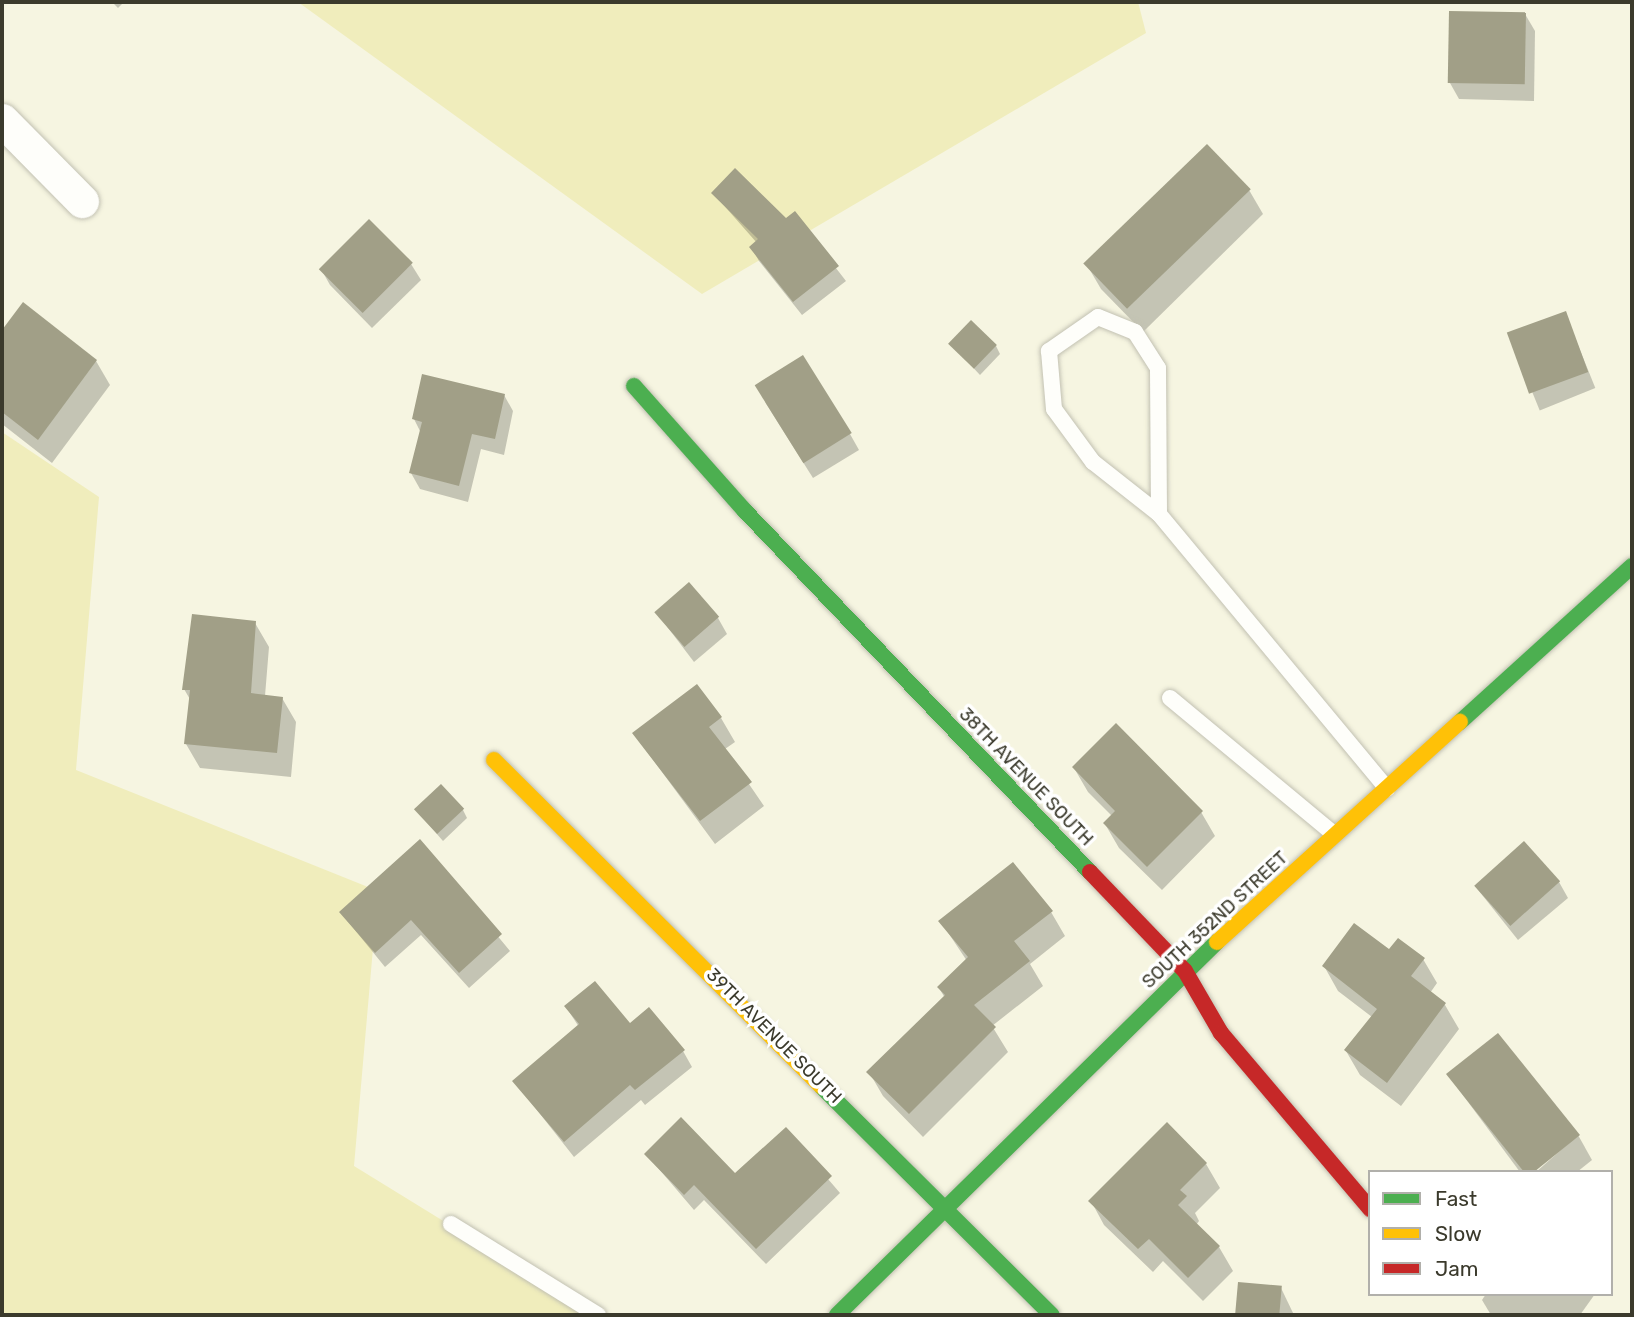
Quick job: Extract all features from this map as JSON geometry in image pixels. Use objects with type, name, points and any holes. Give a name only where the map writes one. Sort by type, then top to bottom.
[{"type":"street","points":[[2,120],[82,201]]},
{"type":"street","name":"38TH AVENUE SOUTH","points":[[634,386],[745,510],[1185,971],[1221,1033],[1368,1207]]},
{"type":"street","name":"SOUTH 352ND STREET","points":[[837,1315],[949,1208],[1185,971],[1632,566]]},
{"type":"street","name":"39TH AVENUE SOUTH","points":[[494,760],[949,1208],[1052,1315]]},
{"type":"lane","points":[[1159,514],[1158,368],[1135,332],[1098,317],[1049,351],[1054,409],[1093,462],[1159,514],[1387,789]]},
{"type":"lane","points":[[1170,698],[1335,835]]},
{"type":"lane","points":[[451,1224],[598,1315]]},
{"type":"shaded area","points":[[298,2],[1138,2],[1146,33],[702,294]]},
{"type":"shaded area","points":[[2,432],[99,497],[76,770],[378,891],[354,1166],[596,1315],[2,1315]]},
{"type":"building","points":[[1449,11],[1526,12],[1525,84],[1448,83]]},
{"type":"building","points":[[1207,144],[1251,189],[1127,309],[1083,263]]},
{"type":"building","points":[[735,168],[786,218],[795,211],[839,266],[793,302],[749,247],[758,239],[711,193]]},
{"type":"building","points":[[369,219],[413,263],[363,313],[319,269]]},
{"type":"building","points":[[23,302],[97,360],[38,440],[2,412],[2,330]]},
{"type":"building","points":[[1566,311],[1588,372],[1529,394],[1507,333]]},
{"type":"building","points":[[971,320],[997,345],[974,369],[948,344]]},
{"type":"building","points":[[803,355],[852,433],[803,463],[755,385]]},
{"type":"building","points":[[422,374],[505,394],[495,439],[472,434],[459,486],[409,473],[422,422],[412,419]]},
{"type":"building","points":[[689,582],[719,617],[684,647],[654,612]]},
{"type":"building","points":[[192,614],[256,621],[251,693],[283,697],[277,753],[184,744],[190,690],[182,690]]},
{"type":"building","points":[[697,684],[722,717],[709,727],[752,782],[700,821],[632,733]]},
{"type":"building","points":[[1116,723],[1203,811],[1147,867],[1103,823],[1115,811],[1072,767]]},
{"type":"building","points":[[441,784],[464,809],[437,834],[414,809]]},
{"type":"building","points":[[420,839],[502,934],[459,973],[411,920],[375,953],[339,912]]},
{"type":"building","points":[[1524,841],[1560,881],[1510,926],[1474,886]]},
{"type":"building","points":[[1013,862],[1053,911],[1014,941],[1030,961],[974,1005],[996,1027],[909,1114],[866,1072],[945,995],[937,987],[968,957],[938,921]]},
{"type":"building","points":[[1354,923],[1389,949],[1398,938],[1425,958],[1411,976],[1446,1003],[1387,1083],[1344,1050],[1377,1009],[1322,966]]},
{"type":"building","points":[[595,981],[630,1023],[649,1007],[685,1050],[635,1090],[630,1085],[564,1142],[512,1081],[579,1024],[564,1006]]},
{"type":"building","points":[[1498,1033],[1580,1135],[1536,1170],[1522,1170],[1446,1074]]},
{"type":"building","points":[[681,1117],[735,1173],[786,1127],[832,1176],[756,1249],[694,1185],[684,1195],[644,1154]]},
{"type":"building","points":[[1167,1122],[1207,1163],[1180,1190],[1187,1196],[1178,1205],[1220,1246],[1188,1278],[1149,1239],[1138,1249],[1088,1201]]},
{"type":"building","points":[[1238,1282],[1282,1286],[1279,1315],[1235,1315]]},
{"type":"traffic: fast","points":[[634,386],[745,511],[1090,872]]},
{"type":"traffic: fast","points":[[1460,722],[1632,566]]},
{"type":"traffic: fast","points":[[837,1315],[1217,942]]},
{"type":"traffic: fast","points":[[821,1086],[1052,1315]]},
{"type":"traffic: slow","points":[[1217,942],[1460,722]]},
{"type":"traffic: slow","points":[[494,760],[821,1086]]},
{"type":"traffic: jam","points":[[1090,872],[1185,971],[1221,1033],[1368,1207]]}]
